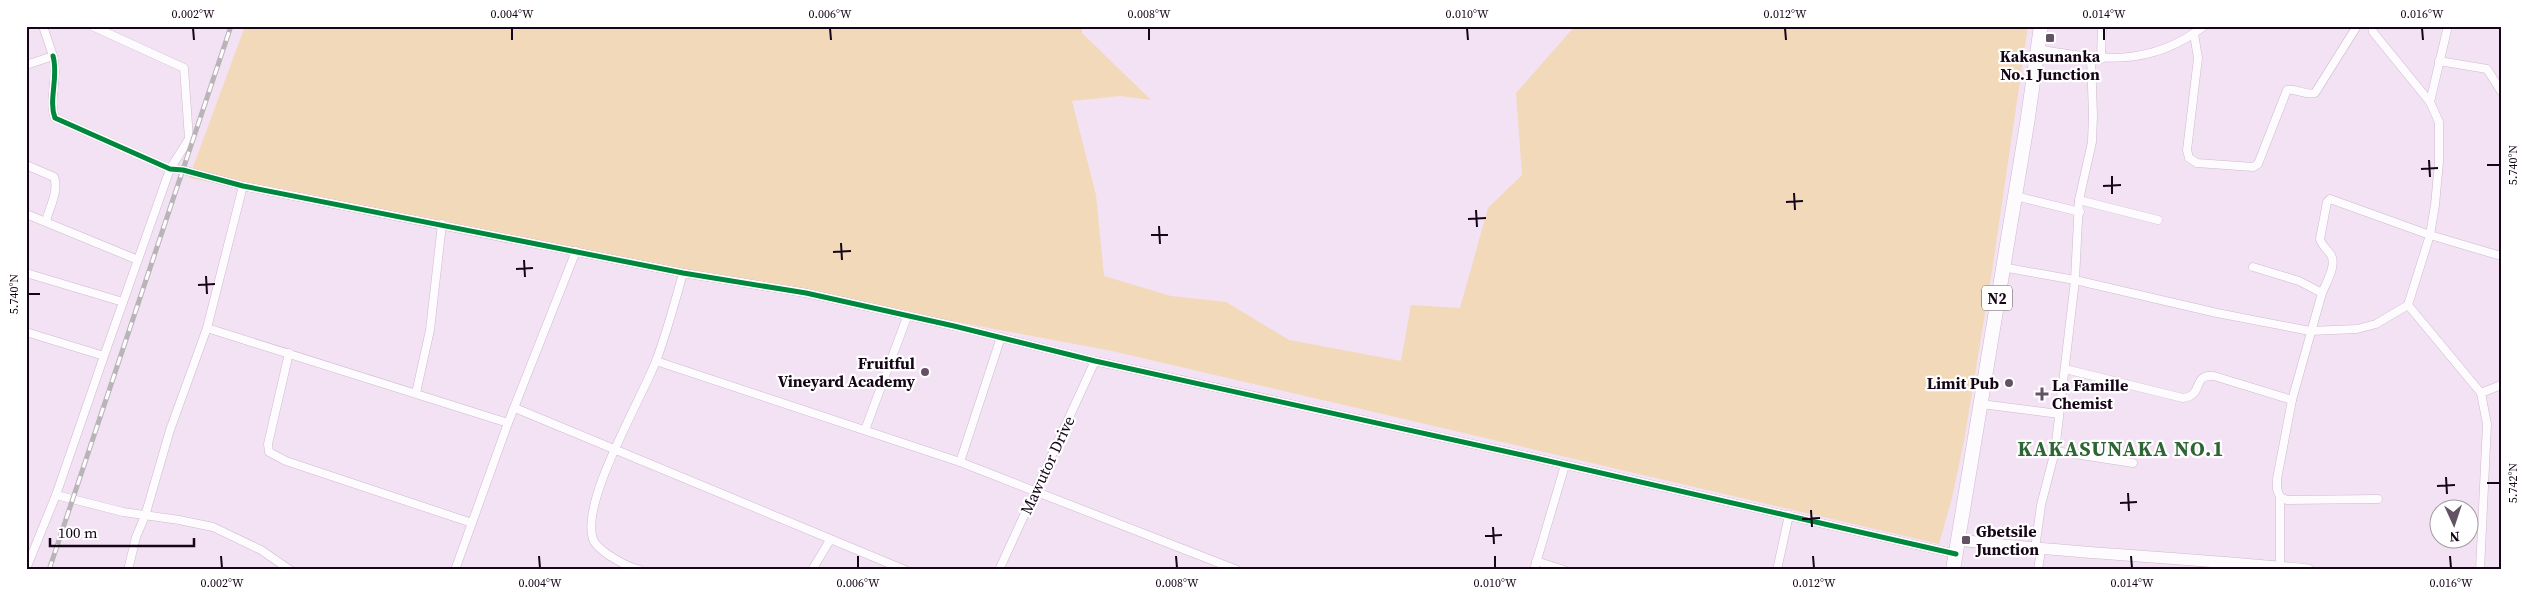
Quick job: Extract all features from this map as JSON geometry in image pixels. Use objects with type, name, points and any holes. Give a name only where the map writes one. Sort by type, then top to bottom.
[{"type":"highway","name":"N2","points":[[1953,570],[2041,26]]},
{"type":"street","points":[[43,26],[56,70],[53,108],[55,118],[170,169],[183,170],[243,186],[683,273],[806,294],[1001,337],[1095,361],[1789,514],[1956,554]]},
{"type":"street","points":[[26,569],[56,495],[170,169],[189,138],[184,68],[92,26]]},
{"type":"street","points":[[2101,58],[2102,26]]},
{"type":"street","points":[[2037,49],[2116,60],[2150,54],[2194,34],[2204,26]]},
{"type":"street","points":[[2194,34],[2198,58],[2187,150],[2189,158],[2197,163],[2253,167],[2258,164],[2287,90],[2293,89],[2310,95],[2315,93],[2357,26]]},
{"type":"street","points":[[2430,102],[2448,26]]},
{"type":"street","points":[[2002,267],[2075,280],[2217,314],[2310,331],[2357,329],[2376,324],[2408,306],[2430,235],[2438,170],[2439,122],[2430,102],[2371,28]]},
{"type":"street","points":[[26,65],[53,56]]},
{"type":"street","points":[[2038,570],[2041,505],[2055,451],[2075,280],[2080,212],[2079,200],[2092,142],[2091,58]]},
{"type":"street","points":[[2439,61],[2487,69],[2501,91]]},
{"type":"street","points":[[26,165],[54,177],[56,190],[46,221]]},
{"type":"street","points":[[128,570],[136,537],[145,516],[170,430],[207,328],[243,186]]},
{"type":"street","points":[[2014,196],[2080,212]]},
{"type":"street","points":[[2280,567],[2280,497],[2277,489],[2277,479],[2292,400],[2310,331],[2322,292],[2334,264],[2333,256],[2322,244],[2320,238],[2327,202],[2330,199],[2430,235],[2501,256]]},
{"type":"street","points":[[2079,200],[2158,220]]},
{"type":"street","points":[[26,214],[138,260]]},
{"type":"street","points":[[416,393],[430,330],[442,224]]},
{"type":"street","points":[[455,570],[508,422],[576,251]]},
{"type":"street","points":[[2253,267],[2298,281],[2322,292]]},
{"type":"street","points":[[26,273],[123,302]]},
{"type":"street","points":[[640,570],[614,558],[593,541],[591,528],[597,496],[614,450],[656,361],[683,273]]},
{"type":"street","points":[[2408,306],[2482,393],[2487,424],[2480,570]]},
{"type":"street","points":[[865,430],[907,317]]},
{"type":"street","points":[[207,328],[508,422]]},
{"type":"street","points":[[26,332],[104,356]]},
{"type":"street","points":[[960,462],[1001,337]]},
{"type":"street","points":[[290,353],[268,444],[269,452],[286,461],[472,523]]},
{"type":"street","points":[[656,361],[960,462],[1237,570]]},
{"type":"street","name":"Mawutor Drive","points":[[999,570],[1095,361]]},
{"type":"street","points":[[2065,369],[2183,398],[2191,397],[2197,391],[2200,378],[2205,375],[2214,376],[2292,400]]},
{"type":"street","points":[[2482,393],[2501,385]]},
{"type":"street","points":[[1981,404],[2059,414]]},
{"type":"street","points":[[515,408],[905,570]]},
{"type":"street","points":[[2055,451],[2133,463]]},
{"type":"street","points":[[1534,570],[1566,465]]},
{"type":"street","points":[[56,495],[91,505],[213,527],[261,550],[290,570]]},
{"type":"street","points":[[2280,497],[2294,500],[2378,499]]},
{"type":"street","points":[[1777,570],[1789,514]]},
{"type":"street","points":[[812,570],[830,540]]},
{"type":"street","points":[[1958,540],[2038,549],[2193,558],[2308,570]]},
{"type":"street","points":[[1536,562],[1564,570]]},
{"type":"shaded area","points":[[245,26],[1082,26],[1082,33],[1151,100],[1120,96],[1072,101],[1096,195],[1104,276],[1171,296],[1226,302],[1289,340],[1401,361],[1411,305],[1460,308],[1488,208],[1522,175],[1516,93],[1575,26],[2028,26],[1992,271],[1964,441],[1952,498],[1939,544],[1112,351],[189,178]]},
{"type":"railway","points":[[49,570],[231,26]]},
{"type":"cycle path","points":[[53,56],[55,64],[53,111],[55,118],[170,169],[183,170],[243,186],[683,273],[806,293],[954,326],[1095,361],[1531,457],[1956,554]]},
{"type":"place","name":"Kakasunanka No.1 Junction","points":[[2050,38]]},
{"type":"place","name":"Fruitful Vineyard Academy","points":[[925,372]]},
{"type":"place","name":"Limit Pub","points":[[2009,383]]},
{"type":"place","name":"La Famille Chemist","points":[[2042,394]]},
{"type":"place","name":"Gbetsile Junction","points":[[1966,540]]},
{"type":"district","name":"KAKASUNAKA NO.1","points":[[2121,448]]}]
